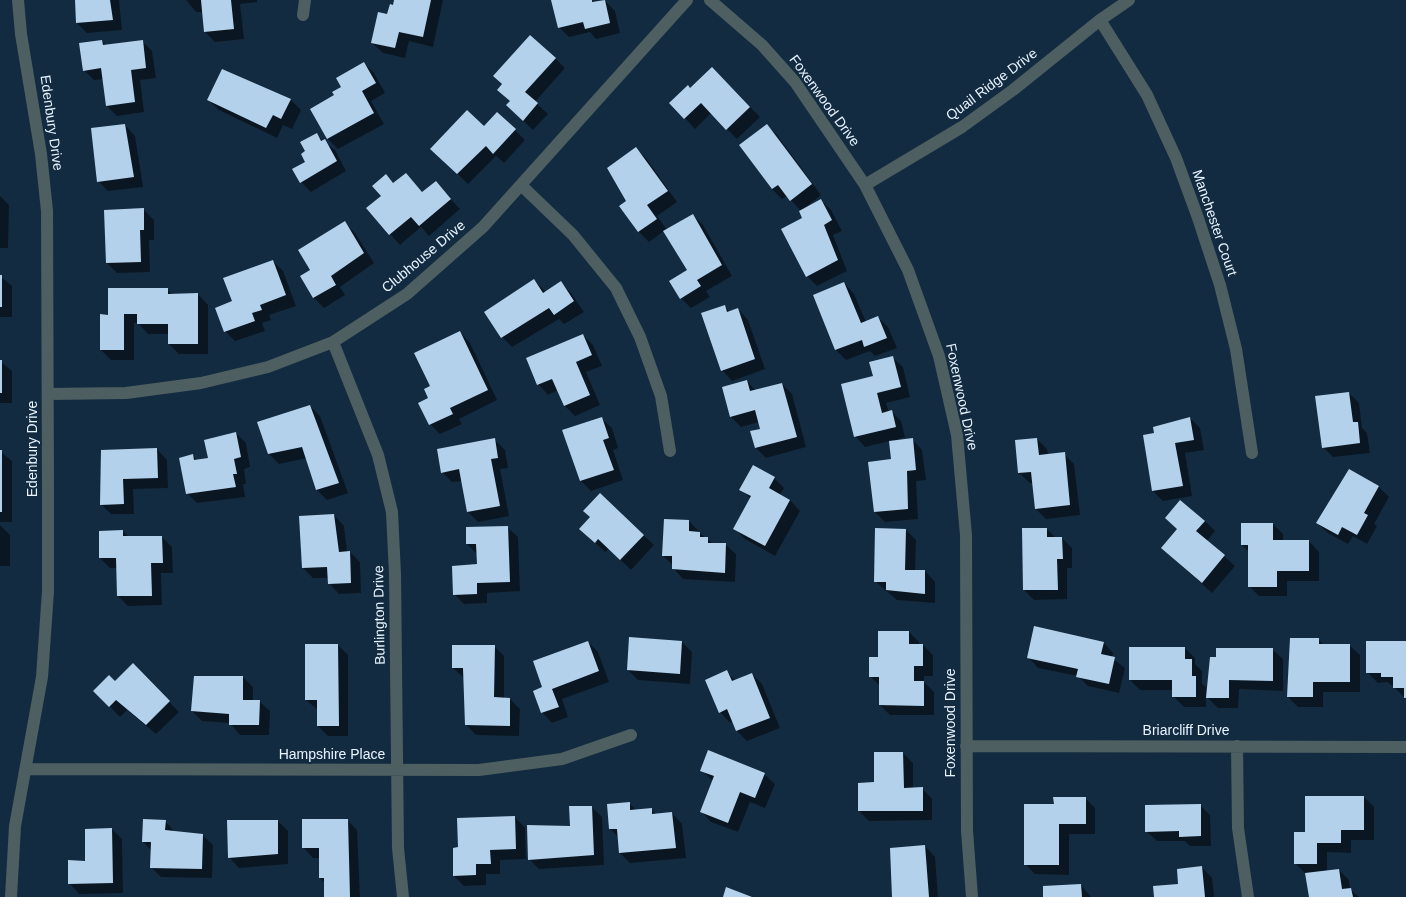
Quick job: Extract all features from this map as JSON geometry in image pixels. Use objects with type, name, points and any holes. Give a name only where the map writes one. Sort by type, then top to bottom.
[{"type":"street","name":"Edenbury Drive","points":[[11,897],[15,826],[27,768],[42,677],[48,591],[47,211],[42,154],[22,34],[18,0]]},
{"type":"street","points":[[302,15],[305,0]]},
{"type":"street","name":"Clubhouse Drive","points":[[48,394],[126,393],[201,383],[268,367],[332,342],[407,294],[483,227],[522,186],[687,0]]},
{"type":"street","name":"Foxenwood Drive","points":[[710,0],[762,45],[795,82],[865,185],[908,270],[939,356],[956,435],[966,535],[967,831],[972,897]]},
{"type":"street","name":"Quail Ridge Drive","points":[[865,185],[962,127],[1013,90],[1100,20],[1129,0]]},
{"type":"street","name":"Manchester Court","points":[[1100,20],[1147,95],[1176,158],[1198,218],[1220,285],[1236,349],[1252,453]]},
{"type":"street","points":[[522,186],[573,235],[616,288],[640,336],[661,396],[670,451]]},
{"type":"street","name":"Burlington Drive","points":[[332,342],[378,456],[392,512],[395,574],[398,848],[402,897]]},
{"type":"street","name":"Hampshire Place","points":[[27,768],[479,770],[562,759],[631,735]]},
{"type":"street","name":"Briarcliff Drive","points":[[966,746],[1406,747]]},
{"type":"street","points":[[1237,746],[1238,828],[1248,897]]},
{"type":"building","points":[[75,0],[110,0],[113,20],[76,23]]},
{"type":"building","points":[[201,0],[231,0],[234,29],[204,32]]},
{"type":"building","points":[[394,0],[431,0],[423,37],[399,32],[395,48],[371,43],[378,12],[387,14],[390,4],[393,5]]},
{"type":"building","points":[[551,0],[592,0],[592,2],[605,0],[610,23],[585,29],[583,22],[558,28]]},
{"type":"building","points":[[530,35],[556,58],[525,92],[538,103],[523,121],[506,105],[510,101],[497,90],[502,84],[493,76]]},
{"type":"building","points":[[102,40],[103,45],[143,40],[146,68],[131,70],[135,102],[106,106],[101,68],[83,71],[79,43]]},
{"type":"building","points":[[364,62],[376,83],[362,91],[374,113],[327,139],[310,109],[334,95],[332,92],[341,87],[336,78]]},
{"type":"building","points":[[712,67],[750,107],[726,130],[701,103],[684,119],[669,103],[688,85],[690,88]]},
{"type":"building","points":[[222,69],[291,99],[281,119],[273,115],[266,128],[207,100]]},
{"type":"building","points":[[467,110],[484,126],[497,112],[516,129],[493,154],[486,146],[457,174],[430,149]]},
{"type":"building","points":[[125,124],[134,177],[97,182],[91,128]]},
{"type":"building","points":[[767,124],[812,184],[790,201],[778,185],[772,189],[739,145]]},
{"type":"building","points":[[317,133],[321,141],[325,139],[337,161],[300,183],[292,169],[305,162],[301,154],[305,151],[300,142]]},
{"type":"building","points":[[636,147],[668,191],[647,205],[657,219],[638,232],[619,206],[626,201],[607,168]]},
{"type":"building","points":[[406,173],[422,192],[436,181],[451,199],[419,226],[411,217],[389,235],[366,208],[381,196],[372,186],[386,174],[393,183]]},
{"type":"building","points":[[821,199],[832,220],[824,225],[838,260],[806,277],[781,229],[802,218],[799,211]]},
{"type":"building","points":[[144,208],[144,230],[140,230],[141,262],[106,263],[104,210]]},
{"type":"building","points":[[693,214],[722,265],[697,280],[701,286],[680,299],[669,281],[687,270],[663,231]]},
{"type":"building","points":[[345,221],[364,253],[331,276],[336,285],[313,298],[300,276],[310,270],[298,250]]},
{"type":"building","points":[[273,260],[286,295],[260,305],[262,310],[252,313],[255,321],[224,332],[215,308],[232,301],[223,278]]},
{"type":"building","points":[[0,275],[2,275],[2,307],[0,307]]},
{"type":"building","points":[[534,279],[543,293],[561,281],[574,301],[554,315],[549,308],[501,338],[484,312]]},
{"type":"building","points":[[844,282],[861,323],[878,316],[887,338],[864,347],[862,340],[835,350],[813,295]]},
{"type":"building","points":[[108,288],[168,288],[168,294],[198,293],[198,344],[168,344],[168,324],[137,324],[137,314],[124,314],[124,350],[100,350],[100,314],[108,315]]},
{"type":"building","points":[[725,305],[727,312],[738,308],[755,359],[721,371],[701,313]]},
{"type":"building","points":[[460,331],[488,390],[450,408],[453,414],[429,425],[418,403],[428,398],[424,389],[430,386],[414,353]]},
{"type":"building","points":[[583,334],[592,355],[576,362],[590,395],[564,406],[552,379],[537,385],[526,358]]},
{"type":"building","points":[[893,356],[901,387],[877,393],[882,413],[892,410],[896,427],[854,437],[841,384],[873,376],[869,362]]},
{"type":"building","points":[[0,360],[2,360],[2,393],[0,393]]},
{"type":"building","points":[[747,380],[750,391],[782,383],[797,437],[755,448],[750,431],[760,429],[755,410],[730,417],[722,387]]},
{"type":"building","points":[[1349,392],[1353,422],[1358,422],[1360,443],[1322,448],[1315,396]]},
{"type":"building","points":[[310,405],[339,483],[316,490],[302,447],[268,454],[257,422]]},
{"type":"building","points":[[602,417],[609,438],[603,440],[614,470],[580,481],[562,430]]},
{"type":"building","points":[[1190,417],[1194,440],[1175,443],[1183,486],[1152,491],[1143,435],[1154,433],[1153,427]]},
{"type":"building","points":[[236,432],[241,457],[234,459],[237,474],[233,474],[236,487],[186,494],[179,458],[193,454],[194,460],[208,458],[204,440]]},
{"type":"building","points":[[495,438],[498,458],[491,459],[500,506],[467,512],[459,469],[441,473],[437,449]]},
{"type":"building","points":[[913,438],[916,470],[907,471],[908,509],[874,512],[868,462],[891,459],[889,441]]},
{"type":"building","points":[[1037,438],[1039,455],[1065,452],[1070,505],[1035,509],[1031,472],[1018,473],[1015,440]]},
{"type":"building","points":[[157,448],[158,478],[123,479],[124,504],[100,505],[101,450]]},
{"type":"building","points":[[0,450],[2,450],[2,512],[0,512]]},
{"type":"building","points":[[753,465],[775,477],[769,488],[790,500],[765,546],[733,529],[751,496],[739,490]]},
{"type":"building","points":[[1349,469],[1379,486],[1364,513],[1368,515],[1357,535],[1342,527],[1338,535],[1316,523]]},
{"type":"building","points":[[600,493],[644,535],[620,560],[598,539],[595,543],[579,529],[590,517],[583,511]]},
{"type":"building","points":[[1180,500],[1205,521],[1196,531],[1225,555],[1202,583],[1161,548],[1177,529],[1165,518]]},
{"type":"building","points":[[334,514],[339,552],[350,551],[351,583],[328,584],[327,567],[302,568],[299,516]]},
{"type":"building","points":[[664,519],[689,520],[689,531],[700,532],[700,537],[708,537],[708,543],[726,543],[725,573],[672,569],[672,556],[662,556]]},
{"type":"building","points":[[1241,523],[1273,523],[1273,540],[1309,540],[1309,571],[1277,571],[1277,587],[1248,587],[1248,545],[1241,545]]},
{"type":"building","points":[[508,526],[510,582],[477,583],[477,594],[453,595],[452,566],[477,564],[476,544],[466,544],[466,527]]},
{"type":"building","points":[[875,528],[906,529],[905,570],[925,570],[925,594],[886,590],[886,582],[874,582]]},
{"type":"building","points":[[1022,528],[1047,528],[1047,537],[1062,537],[1063,559],[1057,559],[1058,590],[1023,590]]},
{"type":"building","points":[[123,530],[123,536],[162,536],[163,563],[151,563],[152,596],[117,596],[116,558],[99,558],[99,531]]},
{"type":"building","points":[[1034,626],[1104,642],[1101,654],[1115,657],[1109,684],[1076,677],[1078,669],[1027,658]]},
{"type":"building","points":[[878,631],[909,631],[909,644],[923,644],[923,666],[914,666],[914,681],[924,681],[924,706],[879,705],[879,677],[869,677],[869,657],[878,657]]},
{"type":"building","points":[[629,637],[682,641],[680,674],[627,670]]},
{"type":"building","points":[[1290,638],[1319,638],[1319,644],[1350,644],[1350,682],[1313,682],[1313,697],[1287,697]]},
{"type":"building","points":[[588,641],[599,671],[552,689],[559,707],[541,713],[533,691],[542,687],[533,661]]},
{"type":"building","points":[[1366,641],[1406,641],[1406,698],[1404,698],[1404,688],[1393,688],[1393,677],[1381,677],[1381,673],[1366,673]]},
{"type":"building","points":[[305,644],[338,644],[339,726],[317,726],[317,700],[305,700]]},
{"type":"building","points":[[452,645],[495,645],[494,697],[510,698],[510,726],[465,725],[463,668],[452,668]]},
{"type":"building","points":[[1129,647],[1185,647],[1185,659],[1192,659],[1192,676],[1196,676],[1196,697],[1172,697],[1172,680],[1129,680]]},
{"type":"building","points":[[1216,648],[1273,648],[1273,681],[1229,680],[1229,698],[1206,698],[1210,657],[1216,657]]},
{"type":"building","points":[[133,663],[170,701],[146,725],[116,700],[109,707],[93,691],[109,675],[115,681]]},
{"type":"building","points":[[727,670],[732,681],[752,673],[770,718],[736,731],[727,709],[719,713],[705,680]]},
{"type":"building","points":[[194,676],[243,676],[243,700],[260,700],[259,725],[229,725],[229,714],[191,711]]},
{"type":"building","points":[[708,750],[765,773],[755,798],[740,792],[728,823],[700,812],[714,776],[700,771]]},
{"type":"building","points":[[874,752],[903,752],[904,788],[923,787],[923,811],[858,811],[858,783],[874,782]]},
{"type":"building","points":[[1305,796],[1364,796],[1364,830],[1341,830],[1341,843],[1317,843],[1317,864],[1294,864],[1294,832],[1305,832]]},
{"type":"building","points":[[1053,797],[1086,797],[1086,824],[1059,824],[1059,865],[1024,865],[1024,804],[1054,804]]},
{"type":"building","points":[[630,802],[630,810],[652,808],[652,814],[672,812],[676,848],[619,853],[617,829],[609,829],[607,804]]},
{"type":"building","points":[[1201,804],[1201,836],[1179,837],[1179,831],[1145,832],[1145,805]]},
{"type":"building","points":[[569,806],[592,806],[594,855],[528,860],[527,825],[570,826]]},
{"type":"building","points":[[515,816],[516,849],[490,850],[491,864],[476,864],[476,875],[453,876],[453,848],[458,847],[457,818]]},
{"type":"building","points":[[143,819],[166,820],[165,830],[203,834],[202,869],[150,868],[151,842],[142,842]]},
{"type":"building","points":[[302,819],[348,819],[350,897],[324,897],[324,878],[319,878],[319,848],[302,848]]},
{"type":"building","points":[[227,820],[278,820],[278,854],[228,858]]},
{"type":"building","points":[[112,828],[113,883],[68,884],[68,860],[85,861],[85,829]]},
{"type":"building","points":[[925,845],[929,897],[892,897],[890,848]]},
{"type":"building","points":[[1202,866],[1205,897],[1154,897],[1153,886],[1178,884],[1177,869]]},
{"type":"building","points":[[1339,869],[1342,889],[1351,888],[1353,897],[1309,897],[1305,873]]},
{"type":"building","points":[[1081,884],[1082,897],[1043,897],[1043,886]]},
{"type":"building","points":[[726,887],[752,897],[723,897]]}]
